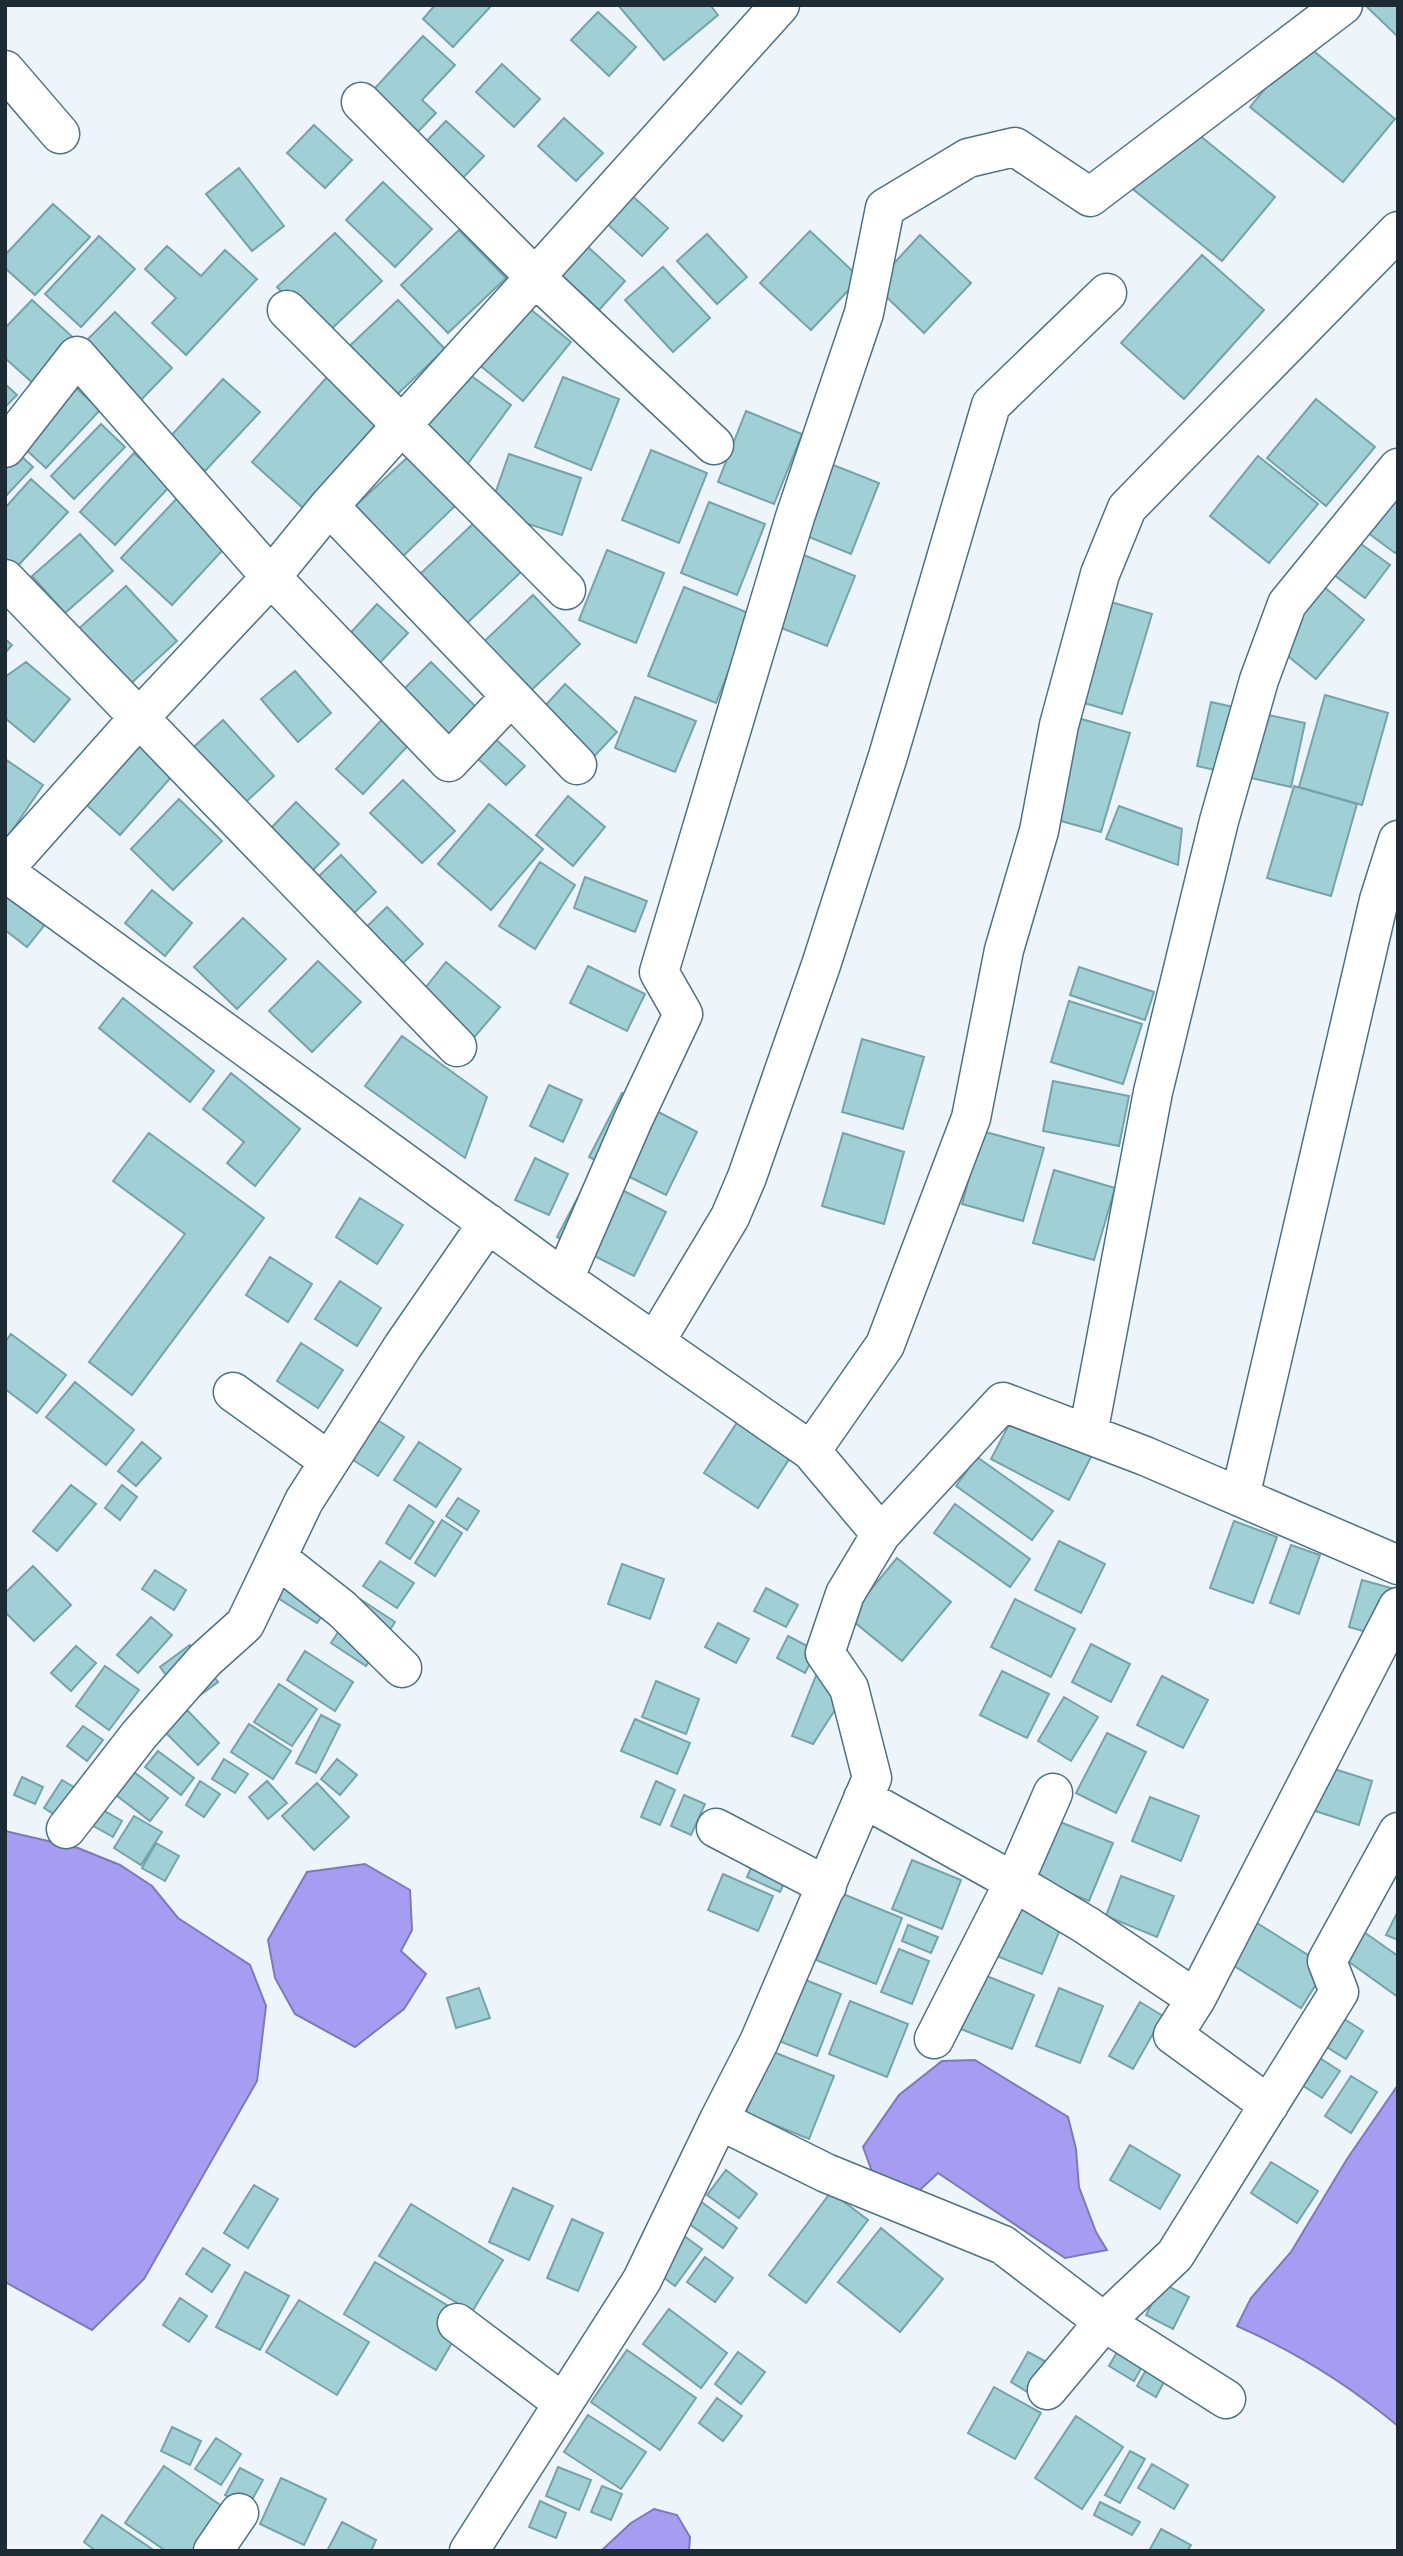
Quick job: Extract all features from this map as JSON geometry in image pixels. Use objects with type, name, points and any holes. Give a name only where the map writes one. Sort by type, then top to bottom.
[{"type":"street","points":[[564,1279],[633,1120],[683,1014],[659,972],[795,517],[864,313],[885,208],[968,158],[1015,147],[1090,197],[1343,5]]},
{"type":"street","points":[[770,9],[329,506],[271,577],[138,719],[5,870],[564,1279],[811,1451],[881,1534]]},
{"type":"street","points":[[5,70],[60,134]]},
{"type":"street","points":[[361,102],[534,276],[714,445]]},
{"type":"street","points":[[811,1451],[885,1345],[971,1118],[1004,950],[1039,831],[1059,725],[1100,574],[1127,508],[1398,231]]},
{"type":"street","points":[[655,1342],[730,1217],[747,1177],[821,965],[888,756],[991,405],[1107,293]]},
{"type":"street","points":[[287,310],[566,590]]},
{"type":"street","points":[[5,448],[77,356],[271,577],[449,762],[510,696]]},
{"type":"street","points":[[1088,1434],[1153,1092],[1219,821],[1259,680],[1287,604],[1398,468]]},
{"type":"street","points":[[329,506],[577,765]]},
{"type":"street","points":[[5,579],[457,1047]]},
{"type":"street","points":[[1240,1497],[1376,914],[1398,839]]},
{"type":"street","points":[[66,1829],[147,1725],[205,1660],[245,1624],[304,1501],[403,1346],[488,1223]]},
{"type":"street","points":[[233,1392],[329,1461]]},
{"type":"street","points":[[469,2551],[642,2280],[759,2042],[872,1778],[849,1688],[825,1653],[845,1594],[881,1534],[1003,1402],[1146,1456],[1398,1565]]},
{"type":"street","points":[[277,1558],[342,1609],[402,1668]]},
{"type":"street","points":[[1269,2105],[1173,2035],[1196,1999],[1398,1607]]},
{"type":"street","points":[[934,2039],[1014,1882],[1053,1793]]},
{"type":"street","points":[[863,1798],[1014,1882],[1196,1999]]},
{"type":"street","points":[[716,1828],[827,1886]]},
{"type":"street","points":[[1047,2390],[1104,2322],[1175,2255],[1339,1992],[1326,1961],[1398,1832]]},
{"type":"street","points":[[719,2120],[826,2173],[1003,2245],[1104,2322],[1226,2399]]},
{"type":"street","points":[[457,2323],[563,2403]]},
{"type":"street","points":[[213,2551],[239,2513]]},
{"type":"shaded area","points":[[5,1831],[78,1848],[120,1865],[152,1886],[178,1918],[250,1965],[266,2006],[257,2081],[144,2279],[92,2330],[5,2282]]},
{"type":"shaded area","points":[[365,1864],[410,1890],[412,1930],[401,1951],[426,1974],[404,2009],[355,2047],[295,2014],[275,1978],[268,1940],[307,1872]]},
{"type":"shaded area","points":[[975,2060],[1068,2117],[1076,2149],[1079,2187],[1096,2232],[1107,2250],[1065,2258],[938,2173],[905,2204],[874,2177],[863,2147],[899,2095],[942,2061]]},
{"type":"shaded area","points":[[1398,2085],[1398,2426],[1321,2370],[1237,2326],[1251,2298],[1291,2252],[1347,2159]]},
{"type":"shaded area","points":[[654,2509],[677,2515],[690,2537],[689,2551],[601,2551],[631,2523]]},
{"type":"building","points":[[435,5],[492,5],[453,47],[423,19]]},
{"type":"building","points":[[618,5],[710,5],[718,15],[664,60]]},
{"type":"building","points":[[1365,5],[1398,5],[1398,37]]},
{"type":"building","points":[[598,12],[636,47],[609,76],[571,40]]},
{"type":"building","points":[[423,36],[455,65],[422,100],[436,113],[410,140],[366,98]]},
{"type":"building","points":[[1303,42],[1395,119],[1343,182],[1250,107]]},
{"type":"building","points":[[502,64],[540,99],[514,127],[476,92]]},
{"type":"building","points":[[564,118],[603,153],[576,181],[538,146]]},
{"type":"building","points":[[446,121],[484,156],[457,184],[419,149]]},
{"type":"building","points":[[1182,121],[1275,197],[1222,261],[1129,186]]},
{"type":"building","points":[[314,125],[352,160],[325,188],[287,153]]},
{"type":"building","points":[[239,168],[284,226],[252,251],[206,194]]},
{"type":"building","points":[[383,182],[432,229],[395,267],[346,220]]},
{"type":"building","points":[[629,193],[668,228],[642,256],[604,221]]},
{"type":"building","points":[[53,204],[90,237],[35,295],[5,268],[5,255]]},
{"type":"building","points":[[459,230],[506,278],[448,333],[401,285]]},
{"type":"building","points":[[810,231],[860,278],[811,330],[760,283]]},
{"type":"building","points":[[335,233],[382,281],[324,336],[277,287]]},
{"type":"building","points":[[707,234],[747,277],[717,304],[677,261]]},
{"type":"building","points":[[920,235],[971,283],[924,333],[874,285]]},
{"type":"building","points":[[99,236],[135,269],[81,327],[45,294]]},
{"type":"building","points":[[167,246],[201,276],[225,250],[257,279],[186,355],[152,323],[176,298],[145,269]]},
{"type":"building","points":[[587,246],[625,281],[599,310],[560,274]]},
{"type":"building","points":[[1202,255],[1264,310],[1184,399],[1121,343]]},
{"type":"building","points":[[663,267],[710,318],[673,352],[625,300]]},
{"type":"building","points":[[32,300],[77,341],[35,385],[5,358],[5,328]]},
{"type":"building","points":[[398,300],[445,349],[387,404],[340,355]]},
{"type":"building","points":[[524,304],[571,342],[523,401],[476,362]]},
{"type":"building","points":[[115,312],[172,368],[138,403],[80,347]]},
{"type":"building","points":[[462,369],[511,405],[466,466],[417,430]]},
{"type":"building","points":[[64,377],[100,410],[46,468],[10,435]]},
{"type":"building","points":[[327,377],[378,422],[303,508],[252,462]]},
{"type":"building","points":[[563,377],[619,399],[591,470],[535,447]]},
{"type":"building","points":[[223,379],[260,412],[205,471],[169,438]]},
{"type":"building","points":[[5,384],[17,395],[5,407]]},
{"type":"building","points":[[1316,399],[1375,447],[1326,506],[1267,458]]},
{"type":"building","points":[[746,411],[802,434],[774,504],[718,482]]},
{"type":"building","points":[[101,424],[125,447],[74,499],[51,476]]},
{"type":"building","points":[[5,441],[33,467],[5,497]]},
{"type":"building","points":[[651,450],[707,473],[679,543],[622,520]]},
{"type":"building","points":[[134,453],[170,486],[115,545],[80,512]]},
{"type":"building","points":[[509,454],[581,478],[562,535],[489,511]]},
{"type":"building","points":[[409,456],[456,505],[399,560],[351,510]]},
{"type":"building","points":[[1258,456],[1318,504],[1269,563],[1210,516]]},
{"type":"building","points":[[823,461],[879,483],[851,554],[794,531]]},
{"type":"building","points":[[31,479],[68,512],[13,571],[5,564],[5,508]]},
{"type":"building","points":[[1376,488],[1398,504],[1398,550],[1395,553],[1352,521]]},
{"type":"building","points":[[181,494],[231,541],[172,605],[121,558]]},
{"type":"building","points":[[709,502],[765,524],[737,595],[681,573]]},
{"type":"building","points":[[475,522],[522,571],[464,626],[417,577]]},
{"type":"building","points":[[1346,533],[1390,565],[1365,598],[1322,566]]},
{"type":"building","points":[[80,534],[113,571],[65,613],[32,576]]},
{"type":"building","points":[[607,550],[664,573],[636,643],[579,620]]},
{"type":"building","points":[[799,553],[855,576],[827,646],[771,624]]},
{"type":"building","points":[[1306,572],[1364,620],[1316,679],[1257,631]]},
{"type":"building","points":[[126,586],[177,641],[127,687],[75,632]]},
{"type":"building","points":[[684,587],[751,614],[716,703],[648,676]]},
{"type":"building","points":[[533,595],[580,644],[522,699],[475,650]]},
{"type":"building","points":[[1087,595],[1152,614],[1122,714],[1057,695]]},
{"type":"building","points":[[377,604],[408,633],[373,670],[343,641]]},
{"type":"building","points":[[5,639],[12,645],[5,653]]},
{"type":"building","points":[[26,662],[70,699],[34,742],[5,718],[5,677]]},
{"type":"building","points":[[431,662],[487,718],[456,749],[400,693]]},
{"type":"building","points":[[295,671],[331,713],[298,742],[261,699]]},
{"type":"building","points":[[565,684],[617,732],[587,764],[535,717]]},
{"type":"building","points":[[1325,695],[1388,713],[1362,805],[1299,787]]},
{"type":"building","points":[[635,697],[696,721],[675,772],[615,748]]},
{"type":"building","points":[[1211,702],[1305,723],[1291,787],[1197,766]]},
{"type":"building","points":[[388,713],[415,738],[363,794],[336,769]]},
{"type":"building","points":[[1078,718],[1130,733],[1101,832],[1050,818]]},
{"type":"building","points":[[223,720],[274,776],[224,822],[173,766]]},
{"type":"building","points":[[491,735],[525,766],[506,785],[473,754]]},
{"type":"building","points":[[134,741],[173,775],[120,835],[81,800]]},
{"type":"building","points":[[5,759],[43,785],[7,838],[5,836]]},
{"type":"building","points":[[403,780],[455,831],[422,863],[370,813]]},
{"type":"building","points":[[1294,786],[1357,804],[1331,896],[1267,878]]},
{"type":"building","points":[[568,796],[605,827],[573,866],[536,835]]},
{"type":"building","points":[[179,799],[222,841],[173,890],[131,849]]},
{"type":"building","points":[[296,802],[339,844],[290,893],[248,852]]},
{"type":"building","points":[[489,804],[543,849],[491,910],[438,864]]},
{"type":"building","points":[[1119,806],[1182,829],[1178,865],[1106,839]]},
{"type":"building","points":[[341,855],[376,892],[331,935],[296,898]]},
{"type":"building","points":[[540,862],[575,885],[535,949],[499,926]]},
{"type":"building","points":[[585,877],[647,901],[635,932],[574,908]]},
{"type":"building","points":[[5,890],[47,922],[27,947],[5,930]]},
{"type":"building","points":[[152,890],[192,923],[165,956],[125,923]]},
{"type":"building","points":[[387,907],[423,944],[378,987],[343,950]]},
{"type":"building","points":[[243,918],[286,959],[237,1009],[194,967]]},
{"type":"building","points":[[318,961],[361,1002],[312,1052],[269,1011]]},
{"type":"building","points":[[446,962],[500,1007],[471,1041],[418,997]]},
{"type":"building","points":[[588,966],[645,994],[627,1031],[570,1003]]},
{"type":"building","points":[[1079,967],[1154,992],[1145,1020],[1070,995]]},
{"type":"building","points":[[123,998],[214,1071],[190,1102],[99,1028]]},
{"type":"building","points":[[1069,1001],[1142,1024],[1123,1084],[1051,1062]]},
{"type":"building","points":[[402,1036],[487,1097],[465,1158],[365,1086]]},
{"type":"building","points":[[862,1039],[924,1057],[903,1129],[842,1112]]},
{"type":"building","points":[[231,1073],[300,1129],[255,1186],[227,1163],[244,1142],[203,1109]]},
{"type":"building","points":[[1053,1081],[1129,1096],[1119,1146],[1043,1131]]},
{"type":"building","points":[[549,1085],[582,1100],[563,1142],[530,1126]]},
{"type":"building","points":[[622,1093],[697,1132],[666,1195],[589,1157]]},
{"type":"building","points":[[982,1131],[1044,1148],[1023,1221],[962,1204]]},
{"type":"building","points":[[149,1133],[264,1218],[132,1395],[89,1362],[185,1234],[113,1181]]},
{"type":"building","points":[[843,1133],[904,1152],[884,1224],[822,1206]]},
{"type":"building","points":[[535,1158],[568,1174],[549,1215],[515,1200]]},
{"type":"building","points":[[1054,1170],[1115,1188],[1094,1260],[1033,1243]]},
{"type":"building","points":[[590,1174],[666,1212],[634,1276],[557,1237]]},
{"type":"building","points":[[360,1198],[403,1225],[377,1264],[336,1237]]},
{"type":"building","points":[[270,1257],[312,1284],[288,1322],[246,1295]]},
{"type":"building","points":[[340,1281],[381,1308],[357,1346],[315,1319]]},
{"type":"building","points":[[11,1334],[66,1375],[37,1413],[5,1389],[5,1342]]},
{"type":"building","points":[[301,1343],[343,1370],[318,1408],[277,1381]]},
{"type":"building","points":[[75,1382],[134,1430],[106,1465],[46,1417]]},
{"type":"building","points":[[351,1403],[404,1437],[378,1476],[325,1442]]},
{"type":"building","points":[[1015,1413],[1093,1453],[1069,1500],[991,1459]]},
{"type":"building","points":[[740,1418],[793,1453],[758,1508],[704,1473]]},
{"type":"building","points":[[142,1442],[161,1458],[136,1486],[118,1471]]},
{"type":"building","points":[[419,1442],[461,1469],[436,1507],[394,1480]]},
{"type":"building","points":[[977,1457],[1053,1511],[1032,1540],[956,1486]]},
{"type":"building","points":[[71,1485],[96,1504],[57,1551],[33,1531]]},
{"type":"building","points":[[122,1485],[137,1497],[120,1520],[105,1508]]},
{"type":"building","points":[[458,1498],[479,1511],[467,1530],[446,1516]]},
{"type":"building","points":[[955,1504],[1030,1559],[1010,1587],[934,1533]]},
{"type":"building","points":[[409,1505],[434,1522],[410,1559],[386,1543]]},
{"type":"building","points":[[442,1520],[462,1533],[435,1576],[415,1563]]},
{"type":"building","points":[[1234,1521],[1277,1537],[1253,1603],[1210,1588]]},
{"type":"building","points":[[1059,1541],[1105,1564],[1081,1613],[1035,1590]]},
{"type":"building","points":[[1291,1545],[1320,1555],[1299,1614],[1270,1603]]},
{"type":"building","points":[[897,1558],[951,1602],[902,1661],[848,1617]]},
{"type":"building","points":[[380,1561],[414,1583],[397,1608],[363,1586]]},
{"type":"building","points":[[622,1564],[664,1579],[650,1619],[608,1604]]},
{"type":"building","points":[[33,1566],[71,1605],[34,1641],[5,1612],[5,1593]]},
{"type":"building","points":[[155,1570],[186,1590],[174,1610],[142,1589]]},
{"type":"building","points":[[1362,1580],[1398,1590],[1398,1641],[1349,1627]]},
{"type":"building","points":[[256,1584],[336,1594],[317,1623]]},
{"type":"building","points":[[766,1588],[798,1605],[786,1627],[754,1611]]},
{"type":"building","points":[[360,1599],[395,1622],[366,1666],[331,1643]]},
{"type":"building","points":[[1015,1599],[1075,1629],[1051,1677],[991,1647]]},
{"type":"building","points":[[151,1617],[172,1635],[138,1673],[117,1655]]},
{"type":"building","points":[[718,1623],[749,1639],[736,1663],[705,1647]]},
{"type":"building","points":[[788,1636],[817,1651],[805,1673],[777,1658]]},
{"type":"building","points":[[1091,1644],[1130,1664],[1111,1702],[1072,1682]]},
{"type":"building","points":[[190,1645],[218,1682],[188,1704],[160,1667]]},
{"type":"building","points":[[76,1646],[96,1663],[71,1691],[51,1673]]},
{"type":"building","points":[[305,1651],[353,1682],[335,1711],[287,1680]]},
{"type":"building","points":[[825,1653],[849,1688],[813,1744],[792,1736]]},
{"type":"building","points":[[105,1666],[139,1690],[109,1730],[76,1706]]},
{"type":"building","points":[[1002,1671],[1049,1694],[1027,1738],[980,1715]]},
{"type":"building","points":[[1162,1676],[1208,1700],[1183,1748],[1137,1725]]},
{"type":"building","points":[[656,1681],[699,1699],[686,1734],[642,1717]]},
{"type":"building","points":[[279,1684],[317,1709],[292,1746],[254,1722]]},
{"type":"building","points":[[1064,1697],[1098,1717],[1071,1761],[1038,1741]]},
{"type":"building","points":[[186,1709],[219,1743],[198,1765],[164,1731]]},
{"type":"building","points":[[321,1715],[340,1725],[316,1773],[296,1763]]},
{"type":"building","points":[[635,1719],[690,1743],[677,1774],[621,1751]]},
{"type":"building","points":[[249,1724],[291,1751],[273,1779],[231,1752]]},
{"type":"building","points":[[83,1726],[103,1740],[87,1761],[67,1746]]},
{"type":"building","points":[[1107,1733],[1146,1752],[1116,1813],[1076,1793]]},
{"type":"building","points":[[158,1751],[194,1778],[181,1795],[145,1767]]},
{"type":"building","points":[[224,1759],[248,1774],[235,1793],[212,1779]]},
{"type":"building","points":[[337,1759],[357,1775],[340,1795],[321,1779]]},
{"type":"building","points":[[1325,1766],[1372,1781],[1359,1825],[1312,1810]]},
{"type":"building","points":[[130,1769],[168,1798],[150,1821],[112,1792]]},
{"type":"building","points":[[22,1777],[43,1787],[35,1804],[14,1795]]},
{"type":"building","points":[[62,1780],[92,1798],[74,1827],[44,1808]]},
{"type":"building","points":[[200,1781],[220,1794],[204,1817],[186,1805]]},
{"type":"building","points":[[267,1781],[287,1803],[268,1819],[249,1797]]},
{"type":"building","points":[[656,1781],[675,1790],[660,1825],[641,1817]]},
{"type":"building","points":[[317,1783],[349,1817],[314,1850],[282,1816]]},
{"type":"building","points":[[684,1795],[705,1804],[691,1835],[671,1826]]},
{"type":"building","points":[[1150,1797],[1199,1816],[1181,1861],[1132,1841]]},
{"type":"building","points":[[101,1809],[122,1821],[113,1837],[92,1825]]},
{"type":"building","points":[[134,1816],[162,1832],[141,1865],[114,1848]]},
{"type":"building","points":[[1055,1820],[1113,1843],[1089,1901],[1032,1878]]},
{"type":"building","points":[[762,1842],[796,1857],[780,1892],[747,1877]]},
{"type":"building","points":[[156,1843],[179,1856],[165,1881],[142,1868]]},
{"type":"building","points":[[912,1860],[961,1880],[942,1929],[892,1909]]},
{"type":"building","points":[[723,1874],[773,1896],[758,1931],[708,1910]]},
{"type":"building","points":[[1121,1876],[1174,1896],[1157,1937],[1106,1916]]},
{"type":"building","points":[[843,1894],[902,1918],[876,1984],[816,1960]]},
{"type":"building","points":[[994,1895],[1063,1922],[1042,1974],[974,1947]]},
{"type":"building","points":[[1398,1911],[1398,1940],[1386,1935]]},
{"type":"building","points":[[1257,1923],[1327,1967],[1301,2008],[1231,1964]]},
{"type":"building","points":[[908,1925],[938,1937],[931,1953],[902,1941]]},
{"type":"building","points":[[1364,1932],[1398,1956],[1398,1997],[1345,1959]]},
{"type":"building","points":[[899,1949],[929,1961],[912,2004],[881,1992]]},
{"type":"building","points":[[979,1973],[1034,1995],[1012,2049],[958,2028]]},
{"type":"building","points":[[798,1977],[841,1994],[817,2056],[774,2039]]},
{"type":"building","points":[[479,1988],[490,2018],[456,2028],[447,1998]]},
{"type":"building","points":[[1059,1988],[1103,2006],[1080,2063],[1036,2046]]},
{"type":"building","points":[[850,2001],[908,2024],[887,2077],[829,2054]]},
{"type":"building","points":[[1140,2002],[1163,2016],[1133,2069],[1109,2056]]},
{"type":"building","points":[[1327,2008],[1363,2031],[1346,2059],[1309,2036]]},
{"type":"building","points":[[1290,2039],[1340,2071],[1322,2098],[1272,2066]]},
{"type":"building","points":[[771,2051],[834,2076],[809,2139],[746,2113]]},
{"type":"building","points":[[1351,2076],[1377,2092],[1351,2133],[1325,2116]]},
{"type":"building","points":[[1130,2145],[1180,2175],[1160,2209],[1110,2180]]},
{"type":"building","points":[[1271,2162],[1318,2191],[1297,2223],[1251,2193]]},
{"type":"building","points":[[726,2170],[757,2194],[739,2218],[707,2195]]},
{"type":"building","points":[[254,2185],[278,2199],[248,2248],[224,2233]]},
{"type":"building","points":[[513,2188],[553,2206],[529,2260],[489,2242]]},
{"type":"building","points":[[831,2192],[868,2220],[806,2303],[769,2275]]},
{"type":"building","points":[[696,2198],[737,2228],[723,2248],[681,2218]]},
{"type":"building","points":[[411,2204],[503,2260],[472,2312],[379,2256]]},
{"type":"building","points":[[572,2219],[603,2233],[578,2291],[547,2278]]},
{"type":"building","points":[[673,2228],[702,2249],[675,2286],[646,2264]]},
{"type":"building","points":[[881,2228],[943,2279],[900,2332],[838,2282]]},
{"type":"building","points":[[203,2248],[230,2265],[212,2292],[186,2274]]},
{"type":"building","points":[[705,2257],[733,2278],[715,2302],[687,2282]]},
{"type":"building","points":[[375,2262],[467,2317],[436,2370],[344,2314]]},
{"type":"building","points":[[245,2272],[289,2296],[260,2350],[216,2327]]},
{"type":"building","points":[[1162,2283],[1189,2297],[1173,2329],[1146,2315]]},
{"type":"building","points":[[180,2298],[207,2316],[189,2342],[163,2325]]},
{"type":"building","points":[[299,2300],[369,2342],[337,2395],[266,2352]]},
{"type":"building","points":[[669,2309],[727,2353],[701,2388],[643,2344]]},
{"type":"building","points":[[1127,2335],[1152,2349],[1134,2381],[1109,2366]]},
{"type":"building","points":[[627,2350],[696,2398],[660,2450],[591,2402]]},
{"type":"building","points":[[738,2352],[765,2372],[741,2404],[715,2384]]},
{"type":"building","points":[[1028,2352],[1052,2365],[1034,2396],[1011,2382]]},
{"type":"building","points":[[1155,2354],[1173,2365],[1156,2397],[1137,2386]]},
{"type":"building","points":[[994,2387],[1041,2413],[1015,2459],[968,2433]]},
{"type":"building","points":[[717,2398],[742,2416],[723,2441],[699,2423]]},
{"type":"building","points":[[588,2415],[646,2452],[621,2489],[564,2452]]},
{"type":"building","points":[[1076,2416],[1123,2447],[1082,2509],[1035,2478]]},
{"type":"building","points":[[172,2427],[201,2441],[190,2465],[161,2451]]},
{"type":"building","points":[[216,2438],[241,2454],[221,2485],[195,2469]]},
{"type":"building","points":[[1130,2451],[1145,2459],[1120,2503],[1105,2495]]},
{"type":"building","points":[[1152,2464],[1188,2485],[1174,2509],[1138,2488]]},
{"type":"building","points":[[164,2466],[229,2511],[202,2551],[166,2551],[125,2523]]},
{"type":"building","points":[[558,2467],[591,2480],[579,2510],[546,2496]]},
{"type":"building","points":[[240,2468],[263,2480],[248,2507],[225,2495]]},
{"type":"building","points":[[281,2478],[326,2499],[304,2545],[260,2524]]},
{"type":"building","points":[[602,2486],[622,2494],[611,2520],[591,2512]]},
{"type":"building","points":[[540,2501],[566,2513],[556,2538],[529,2527]]},
{"type":"building","points":[[1100,2502],[1140,2522],[1132,2535],[1094,2515]]},
{"type":"building","points":[[102,2515],[155,2551],[96,2551],[84,2542]]},
{"type":"building","points":[[342,2522],[376,2540],[371,2551],[327,2551]]},
{"type":"building","points":[[1161,2529],[1191,2545],[1187,2551],[1149,2551]]}]
